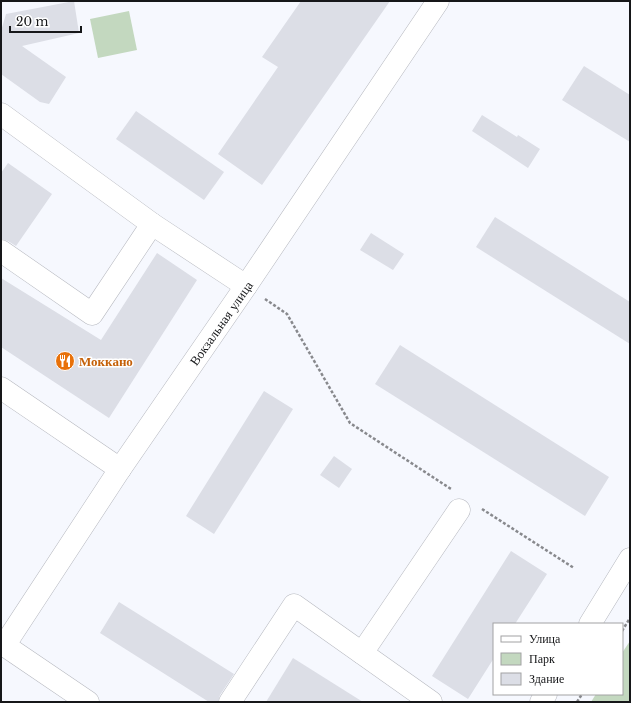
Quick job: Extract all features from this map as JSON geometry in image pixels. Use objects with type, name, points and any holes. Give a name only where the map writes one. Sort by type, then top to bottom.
[{"type":"street","name":"Вокзальная улица","points":[[3,644],[438,1]]},
{"type":"street","points":[[1,114],[152,224],[246,286]]},
{"type":"street","points":[[1,251],[92,314],[152,224]]},
{"type":"street","points":[[1,388],[120,469]]},
{"type":"street","points":[[362,653],[457,501]]},
{"type":"street","points":[[591,623],[630,560]]},
{"type":"street","points":[[230,702],[294,606],[431,702]]},
{"type":"street","points":[[3,644],[88,702]]},
{"type":"path","points":[[246,286],[287,314],[350,423],[457,501]]},
{"type":"path","points":[[482,509],[574,568]]},
{"type":"path","points":[[623,629],[630,618]]},
{"type":"green space","points":[[129,11],[137,50],[98,58],[90,19]]},
{"type":"green space","points":[[630,641],[630,702],[591,702],[595,695],[623,695],[623,652]]},
{"type":"building","points":[[74,1],[79,33],[22,46],[66,77],[49,104],[40,102],[1,74],[1,31],[6,14]]},
{"type":"building","points":[[301,1],[390,1],[262,185],[218,154],[278,67],[262,57]]},
{"type":"building","points":[[584,66],[630,95],[630,142],[562,100]]},
{"type":"building","points":[[136,111],[224,172],[204,200],[116,139]]},
{"type":"building","points":[[482,115],[517,137],[518,135],[540,149],[528,168],[472,131]]},
{"type":"building","points":[[8,163],[52,194],[16,246],[1,239],[1,173]]},
{"type":"building","points":[[495,217],[630,302],[630,344],[476,247]]},
{"type":"building","points":[[371,233],[404,254],[393,270],[360,250]]},
{"type":"building","points":[[157,253],[197,280],[109,418],[1,347],[1,278],[101,340]]},
{"type":"building","points":[[400,345],[609,477],[585,516],[375,384]]},
{"type":"building","points":[[264,391],[293,409],[214,534],[186,516]]},
{"type":"building","points":[[334,456],[352,469],[339,488],[320,475]]},
{"type":"building","points":[[511,551],[547,574],[516,623],[493,623],[493,660],[468,699],[432,676]]},
{"type":"building","points":[[119,602],[234,674],[220,695],[218,702],[209,702],[100,633]]},
{"type":"building","points":[[293,658],[363,702],[266,702]]},
{"type":"place","name":"Моккано","points":[[65,361]]}]
